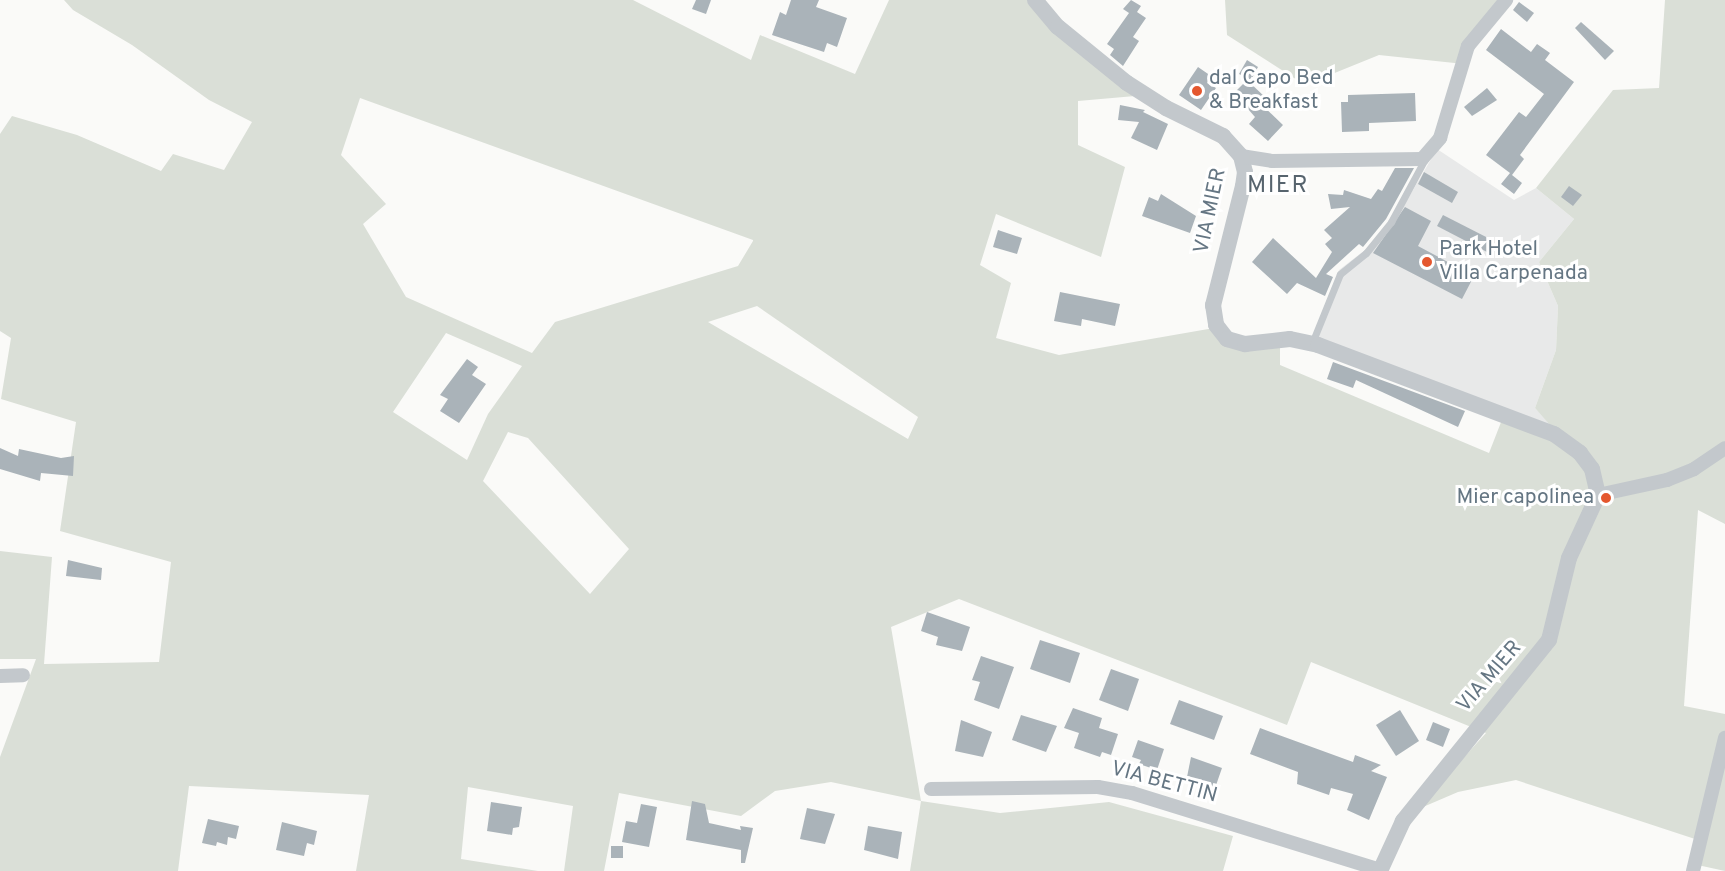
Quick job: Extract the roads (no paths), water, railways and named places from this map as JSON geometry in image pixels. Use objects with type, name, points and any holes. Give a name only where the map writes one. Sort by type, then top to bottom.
[{"type":"street","name":"VIA MIER","points":[[1035,0],[1058,27],[1127,83],[1222,136],[1241,156],[1245,172],[1215,293],[1216,325],[1235,343],[1276,339],[1312,343],[1554,434],[1580,453],[1592,469],[1598,495],[1569,558],[1549,640],[1403,821],[1380,870]]},
{"type":"street","points":[[1241,156],[1272,161],[1413,162],[1427,155],[1443,129],[1467,46],[1506,0]]},
{"type":"street","points":[[1598,495],[1667,480],[1694,469],[1725,448]]},
{"type":"street","points":[[0,676],[23,675]]},
{"type":"street","points":[[1693,871],[1725,738]]},
{"type":"street","name":"VIA BETTIN","points":[[931,789],[1098,787],[1132,793],[1380,870]]},
{"type":"lane","points":[[1312,343],[1340,274],[1366,253],[1391,222],[1427,155]]},
{"type":"place","name":"dal Capo Bed & Breakfast","points":[[1197,91]]},
{"type":"place","name":"Park Hotel Villa Carpenada","points":[[1427,262]]},
{"type":"place","name":"Mier capolinea","points":[[1606,498]]},
{"type":"district","name":"MIER","points":[[1278,187]]}]
